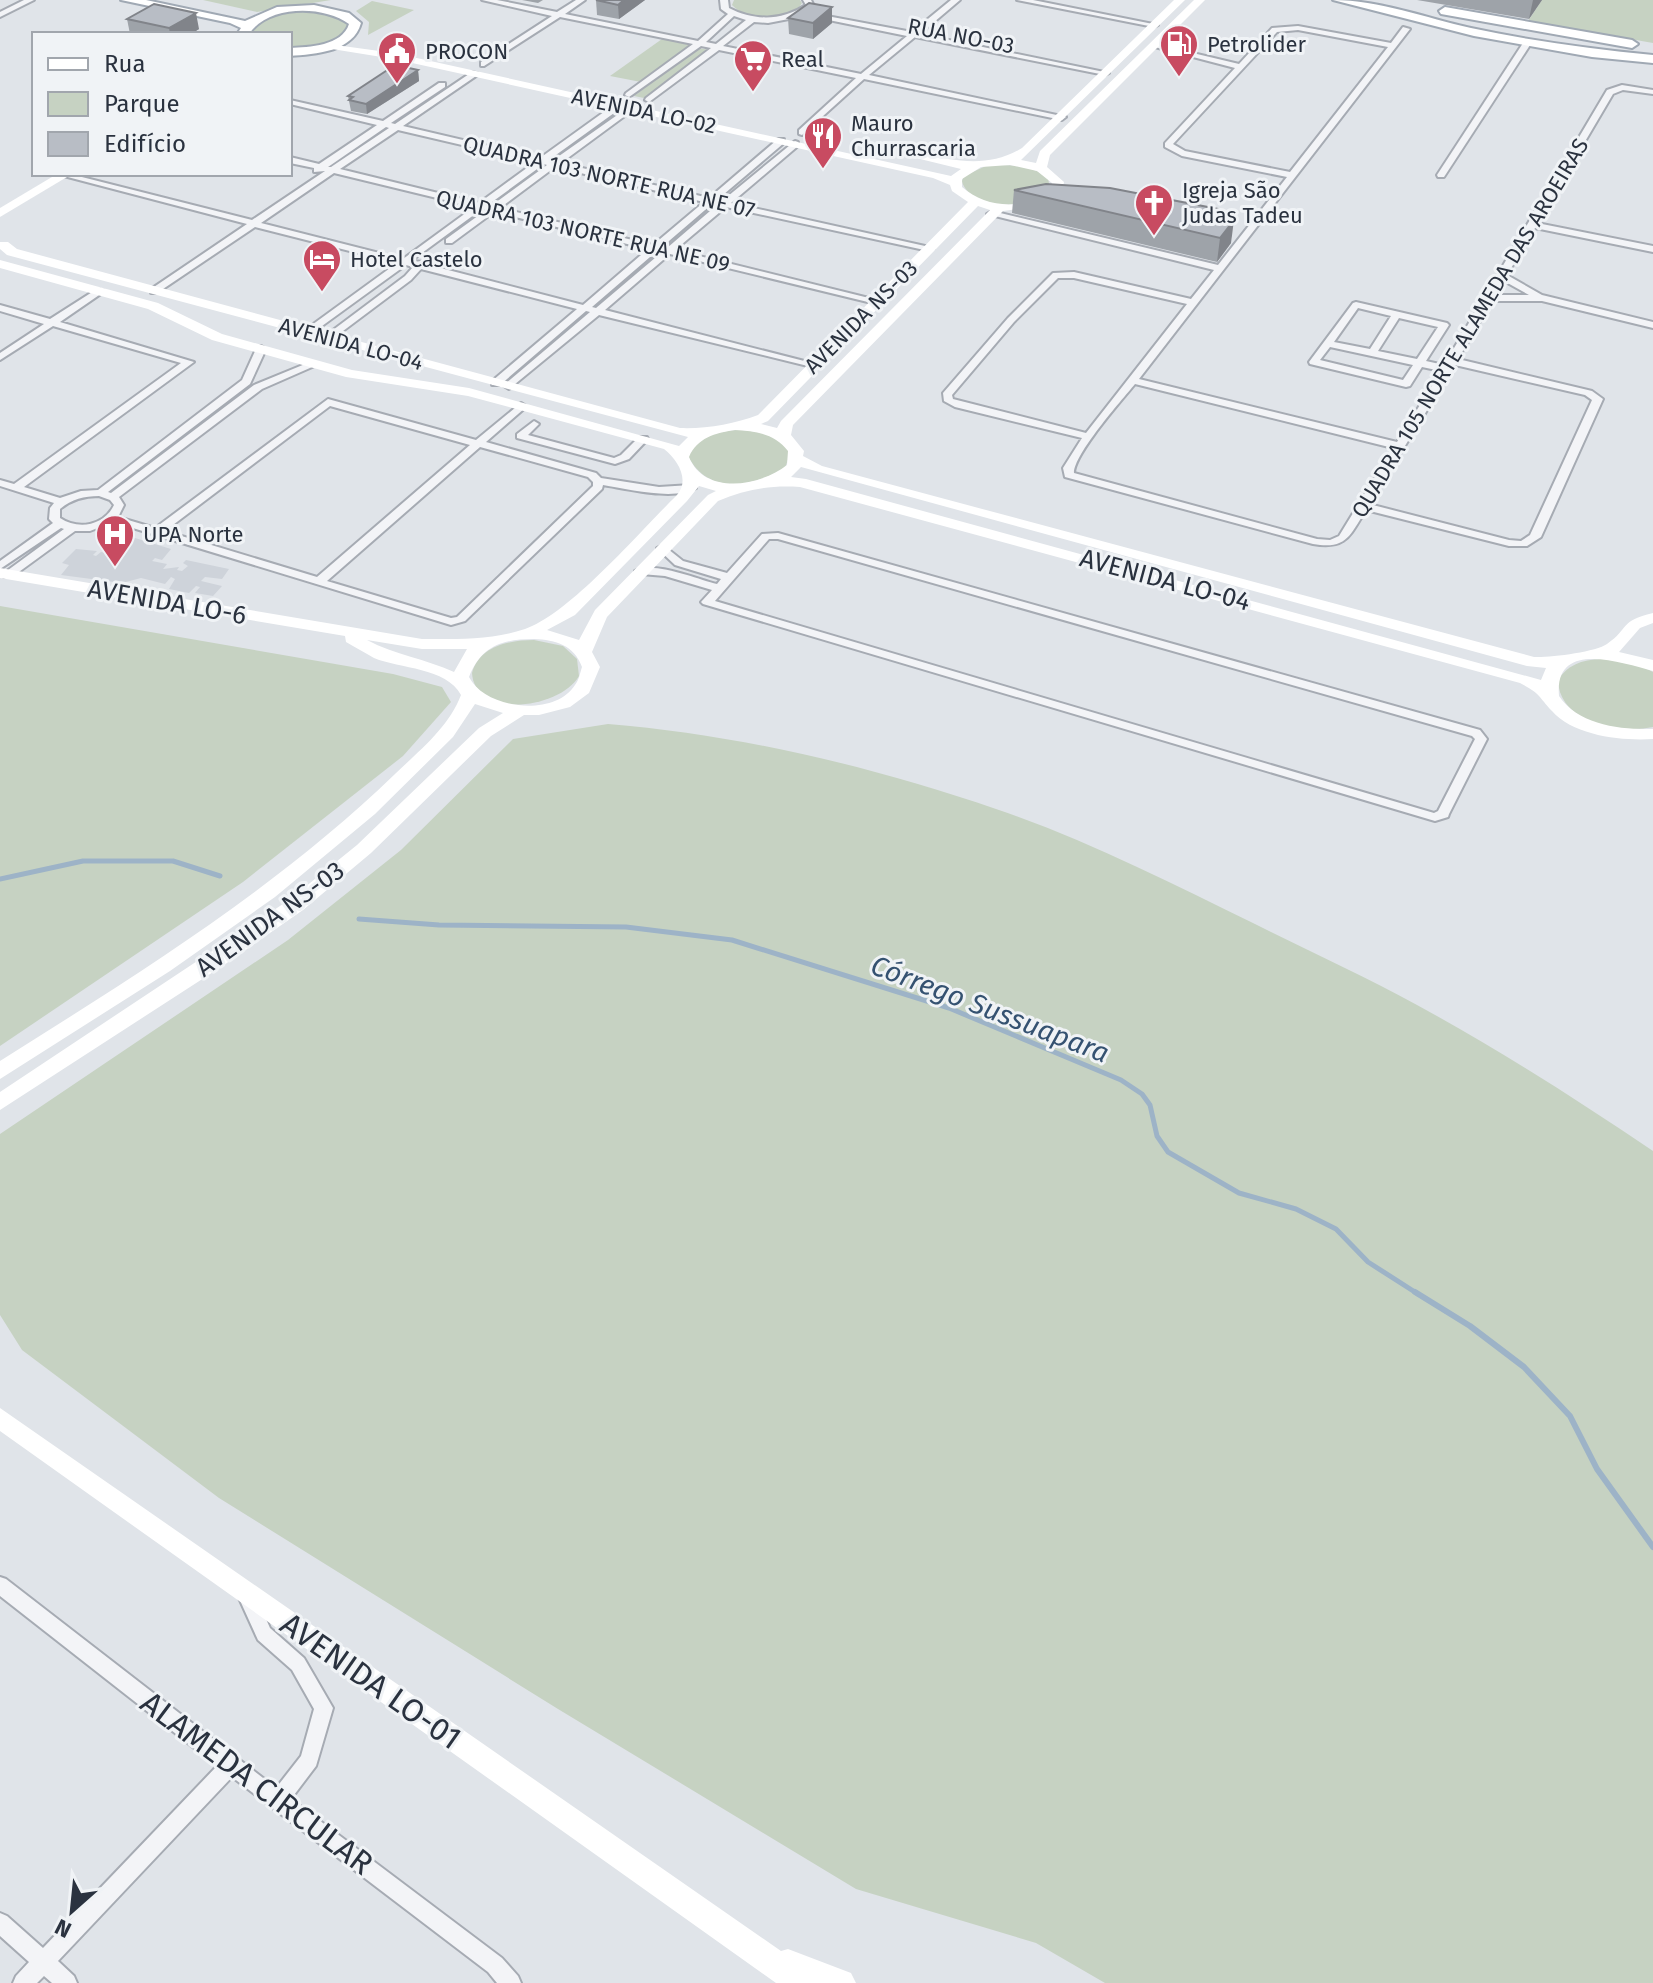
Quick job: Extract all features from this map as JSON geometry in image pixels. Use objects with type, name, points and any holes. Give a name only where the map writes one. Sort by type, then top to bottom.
[{"type":"main road","points":[[127,0],[233,20],[245,30],[267,14]]},
{"type":"main road","points":[[187,0],[250,14],[344,7],[355,23],[354,31],[332,46],[292,52]]},
{"type":"main road","points":[[1339,0],[1504,37],[1601,54],[1653,59]]},
{"type":"main road","points":[[1382,0],[1653,48]]},
{"type":"main road","points":[[1504,37],[1497,31],[1499,28],[1524,25]]},
{"type":"main road","points":[[1531,42],[1555,39],[1556,35],[1547,29]]},
{"type":"street","points":[[0,15],[30,0]]},
{"type":"street","points":[[486,0],[1062,117]]},
{"type":"street","points":[[484,64],[581,0]]},
{"type":"street","points":[[723,0],[725,9],[732,14],[753,19],[780,19],[806,6],[914,36],[1109,69]]},
{"type":"street","points":[[502,384],[581,309],[724,204],[862,77],[956,0]]},
{"type":"street","points":[[1021,0],[1154,25]]},
{"type":"street","points":[[1010,161],[1026,151],[1062,117],[1180,0]]},
{"type":"street","points":[[1041,168],[1044,154],[1200,0]]},
{"type":"street","name":"RUA NO-03","points":[[806,6],[1109,69]]},
{"type":"street","points":[[106,495],[246,382],[269,339],[303,331],[402,263],[556,165],[732,14]]},
{"type":"street","points":[[649,100],[753,19]]},
{"type":"street","points":[[1292,175],[1182,153],[1168,146],[1273,31],[1298,28],[1392,45]]},
{"type":"street","name":"QUADRA 105 NORTE ALAMEDA DAS AROEIRAS","points":[[1406,29],[1252,225],[1233,244],[1219,268],[1089,437],[1068,468],[1073,477],[1302,538],[1324,543],[1337,541],[1346,534],[1450,365],[1610,92],[1622,87],[1653,92]]},
{"type":"street","name":"AVENIDA LO-02","points":[[354,31],[366,39],[484,64],[781,141],[798,138],[969,167]]},
{"type":"street","points":[[1441,175],[1531,42]]},
{"type":"street","name":"AVENIDA LO-02","points":[[332,46],[626,103],[649,100],[954,182]]},
{"type":"street","points":[[1155,46],[1241,67]]},
{"type":"street","points":[[149,290],[254,226],[383,125],[469,73]]},
{"type":"street","points":[[149,290],[242,223],[397,129],[469,73]]},
{"type":"street","name":"QUADRA 103 NORTE RUA NE 07","points":[[292,102],[710,201],[929,248]]},
{"type":"street","points":[[106,495],[119,506],[111,518],[93,526],[72,528],[59,524],[53,513],[61,502],[75,495],[106,495],[258,387],[339,351],[335,340],[420,268],[426,257],[541,162],[626,103]]},
{"type":"street","points":[[502,384],[595,312],[710,201],[781,141]]},
{"type":"street","name":"QUADRA 103 NORTE RUA NE 09","points":[[292,161],[322,173]]},
{"type":"street","points":[[1072,188],[1058,182],[1041,168],[1010,161],[969,167],[954,182],[960,194],[996,211],[1219,268]]},
{"type":"street","name":"QUADRA 103 NORTE RUA NE 09","points":[[292,169],[322,173],[873,304]]},
{"type":"street","points":[[0,198],[38,176]]},
{"type":"street","points":[[3,231],[63,176]]},
{"type":"street","points":[[72,176],[242,223],[812,366]]},
{"type":"street","points":[[996,211],[1049,202],[1058,189],[1058,182]]},
{"type":"street","name":"AVENIDA NS-03","points":[[703,433],[743,426],[763,418],[975,202]]},
{"type":"street","name":"AVENIDA NS-03","points":[[743,426],[765,429],[783,436],[786,424],[996,211]]},
{"type":"street","points":[[1236,226],[1252,225]]},
{"type":"street","points":[[1533,225],[1653,249]]},
{"type":"street","name":"AVENIDA LO-04","points":[[3,231],[12,252],[680,432],[703,433]]},
{"type":"street","name":"AVENIDA LO-04","points":[[0,264],[161,309],[208,334],[314,364],[374,379],[458,389],[669,446],[681,455]]},
{"type":"street","points":[[1089,437],[959,405],[949,401],[947,395],[1011,320],[1056,275],[1074,275],[1192,302]]},
{"type":"street","points":[[1502,276],[1542,298]]},
{"type":"street","points":[[0,357],[100,291]]},
{"type":"street","points":[[1489,298],[1542,298],[1650,323]]},
{"type":"street","points":[[1353,306],[1397,314],[1444,325],[1409,382],[1394,383],[1316,364],[1316,358],[1353,306]]},
{"type":"street","points":[[0,308],[189,362],[15,488]]},
{"type":"street","points":[[1373,352],[1397,314]]},
{"type":"street","points":[[1327,343],[1588,393],[1598,399],[1535,537],[1528,543],[1509,543],[1363,506]]},
{"type":"street","points":[[1132,380],[1400,446]]},
{"type":"street","points":[[157,532],[325,403],[335,402],[592,475],[598,481],[659,490],[692,482]]},
{"type":"street","points":[[319,582],[521,406]]},
{"type":"street","points":[[534,424],[521,436],[615,461],[625,457],[643,439]]},
{"type":"street","points":[[692,482],[681,455],[688,442],[703,433]]},
{"type":"street","points":[[775,481],[792,469],[797,459],[794,446],[783,436]]},
{"type":"street","name":"AVENIDA LO-04","points":[[797,459],[814,468],[1533,662],[1561,664]]},
{"type":"street","points":[[111,518],[454,622],[598,487],[598,481]]},
{"type":"street","name":"AVENIDA LO-04","points":[[775,481],[798,481],[1526,679],[1550,692]]},
{"type":"street","name":"AVENIDA NS-03","points":[[466,688],[488,706],[518,711],[553,706],[578,692],[591,671],[584,651],[597,620],[641,571],[713,498],[735,488],[775,481]]},
{"type":"street","points":[[528,634],[569,611],[692,482]]},
{"type":"street","name":"AVENIDA NS-03","points":[[692,482],[735,488]]},
{"type":"street","points":[[0,483],[61,502]]},
{"type":"street","points":[[3,571],[59,524]]},
{"type":"street","points":[[3,571],[72,528]]},
{"type":"street","points":[[766,536],[778,536],[1476,733],[1481,739],[1443,814],[1435,817],[709,603],[707,599],[717,588],[766,536]]},
{"type":"street","points":[[663,548],[679,563],[727,577]]},
{"type":"street","name":"AVENIDA LO-6","points":[[3,571],[435,646],[486,644]]},
{"type":"street","points":[[641,571],[666,573],[717,588]]},
{"type":"street","points":[[1603,654],[1616,646],[1634,624],[1653,618]]},
{"type":"street","points":[[334,630],[382,655],[427,666],[466,688]]},
{"type":"street","points":[[486,644],[528,634],[561,638],[584,651]]},
{"type":"street","name":"AVENIDA NS-03","points":[[0,1071],[201,941],[276,888],[395,786],[451,728],[463,711],[465,662],[486,644]]},
{"type":"street","points":[[1653,651],[1653,664],[1603,654],[1583,655],[1561,664],[1549,679],[1550,692],[1563,710],[1584,724],[1616,734],[1653,734]]},
{"type":"street","name":"AVENIDA NS-03","points":[[0,1102],[296,905],[387,828],[485,732],[518,711]]},
{"type":"street","name":"AVENIDA LO-01","points":[[0,1418],[644,1875],[745,1942]]},
{"type":"street","name":"ALAMEDA CIRCULAR","points":[[0,1585],[495,1965],[511,1983]]},
{"type":"street","points":[[245,1592],[264,1634],[298,1664],[324,1708],[309,1760],[278,1801]]},
{"type":"street","points":[[23,1983],[231,1765]]},
{"type":"street","points":[[0,1923],[67,1983]]},
{"type":"street","points":[[745,1942],[801,1983]]},
{"type":"street","points":[[745,1942],[810,1974],[841,1983]]},
{"type":"shaded area","name":"UPA Norte","points":[[135,538],[171,549],[162,560],[155,558],[152,561],[167,564],[163,569],[179,567],[177,570],[182,571],[188,566],[183,563],[186,560],[229,569],[222,579],[205,577],[201,581],[222,586],[213,596],[195,593],[200,587],[196,586],[189,593],[169,589],[175,579],[171,577],[165,584],[141,578],[122,583],[61,575],[69,565],[62,563],[76,549],[97,551],[93,555],[96,556],[101,552],[116,555]]},
{"type":"green space","points":[[203,0],[331,0],[257,12]]},
{"type":"green space","points":[[734,0],[800,0],[802,3],[788,14],[768,18],[739,10],[732,5]]},
{"type":"green space","points":[[1542,0],[1653,0],[1653,43],[1528,21]]},
{"type":"green space","points":[[372,1],[414,10],[368,35],[369,22],[356,11]]},
{"type":"green space","points":[[315,10],[344,18],[350,26],[331,42],[292,49],[292,32],[250,32],[261,21],[287,12]]},
{"type":"green space","points":[[662,39],[691,45],[641,82],[610,76]]},
{"type":"green space","points":[[698,48],[710,50],[644,98],[634,96]]},
{"type":"green space","points":[[988,165],[1020,166],[1034,170],[1048,178],[1050,189],[1012,204],[977,198],[970,194],[962,181],[964,176]]},
{"type":"green space","points":[[725,431],[762,433],[782,443],[790,454],[785,468],[759,480],[732,484],[707,477],[688,456],[703,439]]},
{"type":"green space","points":[[0,606],[393,674],[442,687],[451,702],[403,756],[243,882],[0,1046]]},
{"type":"green space","points":[[534,640],[563,646],[577,659],[579,676],[555,696],[538,702],[502,703],[487,698],[477,688],[472,673],[481,656],[506,643]]},
{"type":"green space","points":[[1605,659],[1639,665],[1653,672],[1653,727],[1608,727],[1580,716],[1568,706],[1561,695],[1558,680],[1562,674],[1578,663]]},
{"type":"green space","points":[[608,724],[707,736],[805,754],[949,793],[1062,834],[1160,878],[1417,1005],[1536,1075],[1653,1151],[1653,1983],[1105,1983],[1036,1943],[856,1889],[558,1709],[219,1498],[22,1350],[0,1315],[0,1134],[288,940],[401,850],[513,739]]},
{"type":"building","points":[[596,0],[624,0],[618,5]]},
{"type":"building","points":[[809,3],[832,7],[813,23],[788,18]]},
{"type":"building","points":[[154,4],[196,13],[169,28],[127,19]]},
{"type":"building","points":[[395,65],[418,70],[366,104],[349,100],[353,97],[348,96]]},
{"type":"building","points":[[1046,184],[1110,188],[1218,209],[1234,220],[1220,238],[1014,190]]},
{"type":"waterway","name":"Córrego Sussuapara","points":[[0,879],[83,861],[173,861],[220,876]]},
{"type":"waterway","name":"Córrego Sussuapara","points":[[359,919],[439,925],[626,927],[732,940],[949,1008],[1121,1080],[1142,1094],[1150,1105],[1157,1136],[1168,1152],[1239,1193],[1296,1209],[1336,1229],[1368,1262],[1418,1294]]},
{"type":"waterway","name":"Córrego Sussuapara","points":[[1415,1292],[1470,1326],[1524,1367],[1570,1416],[1597,1469],[1653,1547]]},
{"type":"place","name":"Petrolider","points":[[1179,78]]},
{"type":"place","name":"PROCON","points":[[397,85]]},
{"type":"place","name":"Real","points":[[753,93]]},
{"type":"place","name":"Mauro Churrascaria","points":[[823,170]]},
{"type":"place","name":"Igreja São Judas Tadeu","points":[[1154,237]]},
{"type":"place","name":"Hotel Castelo","points":[[322,293]]},
{"type":"place","name":"UPA Norte","points":[[115,568]]}]
